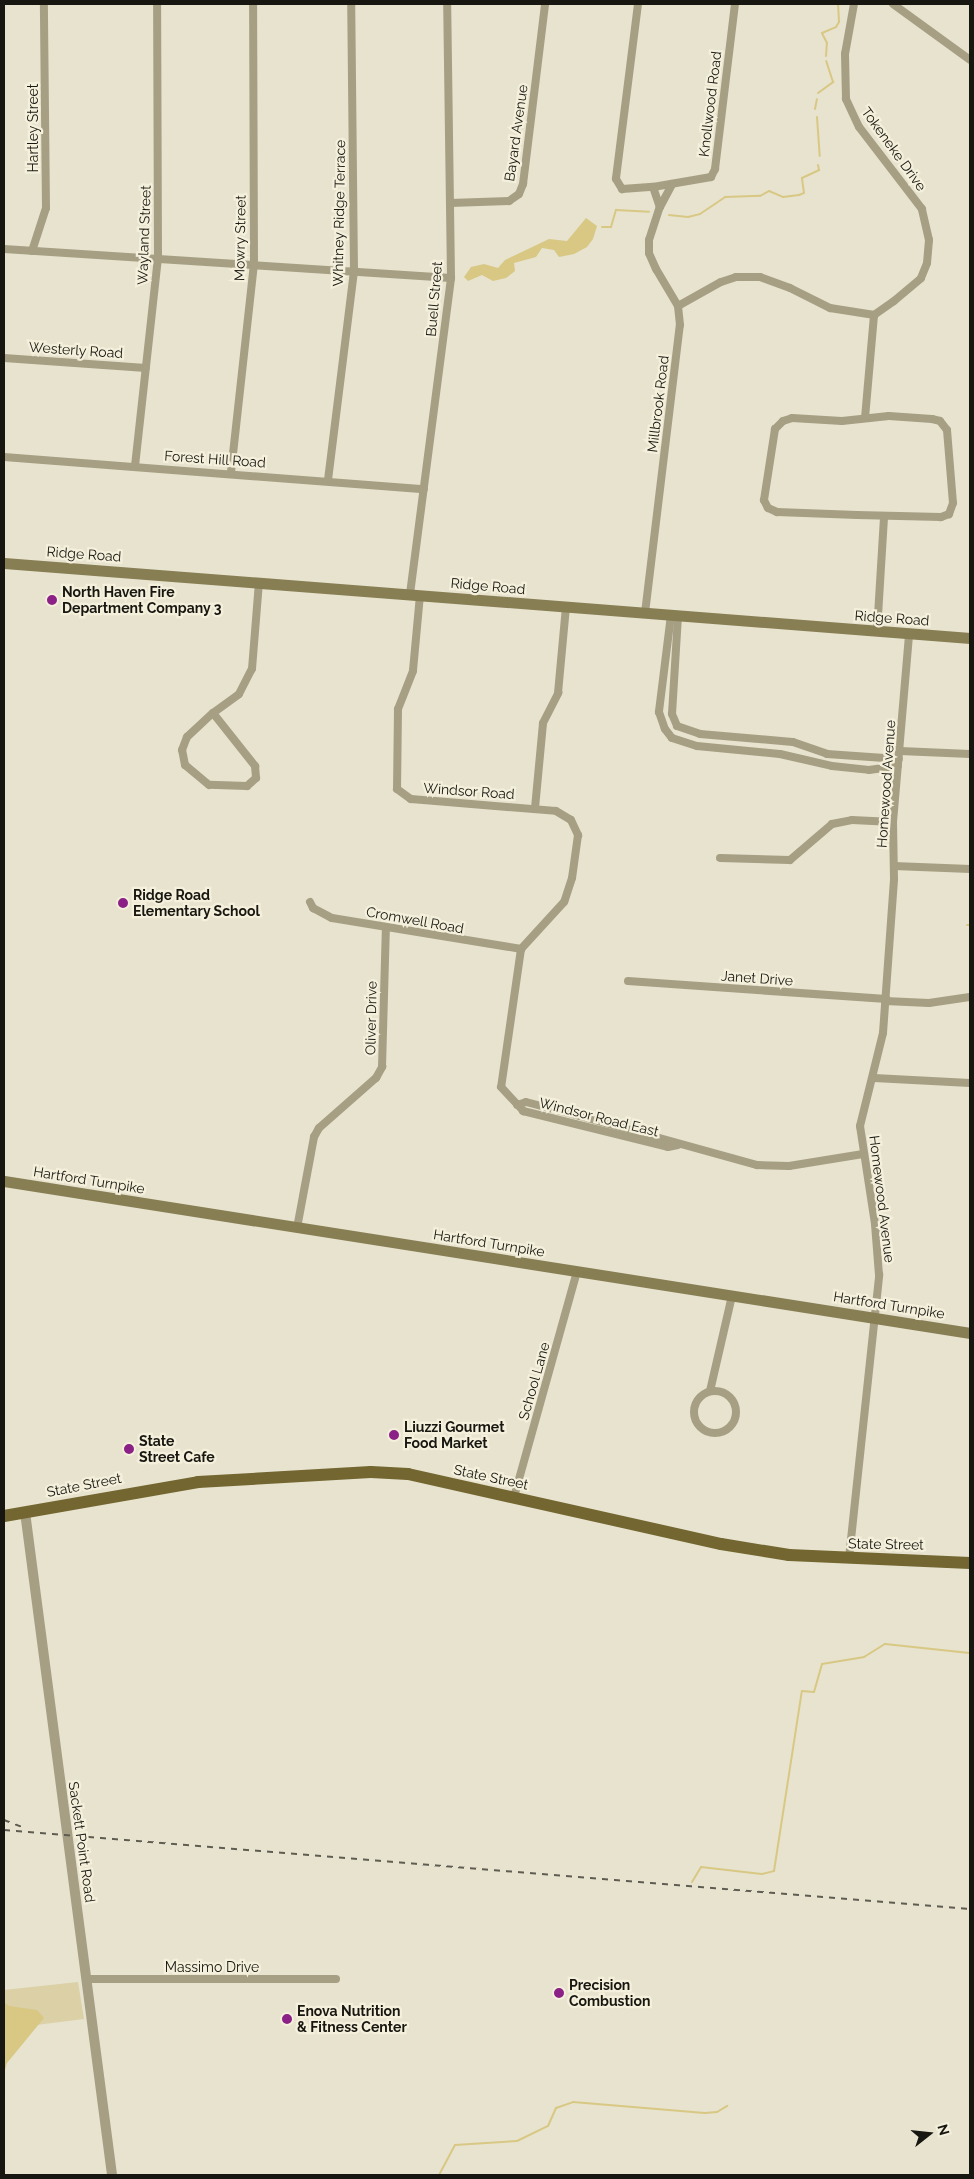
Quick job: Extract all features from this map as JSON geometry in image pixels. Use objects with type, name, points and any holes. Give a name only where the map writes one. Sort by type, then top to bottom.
[{"type":"main road","name":"Ridge Road","points":[[4,563],[909,635],[970,638]]},
{"type":"main road","name":"Hartford Turnpike","points":[[4,1181],[970,1333]]},
{"type":"main road","name":"State Street","points":[[4,1516],[198,1482],[371,1472],[408,1474],[721,1544],[789,1555],[970,1563]]},
{"type":"street","name":"Hartley Street","points":[[32,251],[46,208],[44,4]]},
{"type":"street","name":"Wayland Street","points":[[135,466],[158,259],[157,4]]},
{"type":"street","name":"Mowry Street","points":[[231,472],[254,264],[253,4]]},
{"type":"street","name":"Whitney Ridge Terrace","points":[[328,480],[354,271],[351,4]]},
{"type":"street","name":"Buell Street","points":[[415,595],[424,489],[451,278],[447,4]]},
{"type":"street","name":"Bayard Avenue","points":[[450,203],[509,201],[519,194],[523,184],[545,4]]},
{"type":"street","points":[[638,4],[616,179],[622,189],[653,187],[660,207]]},
{"type":"street","name":"Knollwood Road","points":[[653,187],[705,180],[715,169],[735,4]]},
{"type":"street","name":"Tokeneke Drive","points":[[854,4],[845,54],[846,99],[859,127],[914,196],[927,222],[929,240],[927,263],[921,278],[894,302],[874,314]]},
{"type":"street","points":[[893,4],[970,60]]},
{"type":"street","name":"Millbrook Road","points":[[645,613],[680,325],[678,306],[649,253],[649,240],[660,207],[672,184]]},
{"type":"street","points":[[4,249],[451,278]]},
{"type":"street","points":[[678,306],[721,282],[760,277],[790,288],[830,308],[874,314],[865,418]]},
{"type":"street","name":"Westerly Road","points":[[4,358],[146,368]]},
{"type":"street","points":[[889,416],[940,421],[947,430],[953,503],[949,514],[941,517],[884,516],[777,512],[768,508],[764,500],[775,429],[783,421],[792,418],[842,421],[865,418],[889,416]]},
{"type":"street","name":"Forest Hill Road","points":[[4,456],[231,472],[424,489]]},
{"type":"street","points":[[877,632],[884,516]]},
{"type":"street","points":[[213,713],[256,769],[256,778],[247,786],[209,785],[185,765],[182,750],[187,737],[213,713],[239,694],[252,670],[259,582]]},
{"type":"street","name":"Windsor Road","points":[[415,595],[413,671],[398,709],[397,789],[411,799],[535,808]]},
{"type":"street","points":[[521,950],[564,902],[572,878],[578,835],[574,824],[564,814],[535,808],[543,723],[558,693],[566,607]]},
{"type":"street","points":[[674,616],[674,724]]},
{"type":"street","points":[[674,616],[659,712],[664,730],[679,742],[697,746],[780,754],[819,764],[860,769],[898,763]]},
{"type":"street","name":"Homewood Avenue","points":[[849,1558],[875,1318],[878,1247],[863,1154],[862,1113],[881,1050],[886,1000],[894,866],[893,822],[909,635]]},
{"type":"street","points":[[664,730],[674,724]]},
{"type":"street","points":[[674,724],[700,734],[784,741],[827,754],[898,763]]},
{"type":"street","points":[[900,751],[970,754]]},
{"type":"street","points":[[720,858],[790,860],[832,824],[852,820],[893,822]]},
{"type":"street","points":[[894,866],[970,868]]},
{"type":"street","name":"Cromwell Road","points":[[310,902],[314,908],[332,918],[521,950]]},
{"type":"street","name":"Oliver Drive","points":[[297,1228],[314,1137],[319,1128],[376,1078],[382,1067],[386,928]]},
{"type":"street","name":"Windsor Road East","points":[[521,950],[500,1078],[505,1095],[517,1105],[526,1102],[669,1138],[678,1145],[772,1167],[863,1154]]},
{"type":"street","name":"Janet Drive","points":[[628,982],[928,1003],[970,997]]},
{"type":"street","points":[[874,1078],[970,1083]]},
{"type":"street","name":"School Lane","points":[[514,1497],[577,1272]]},
{"type":"street","points":[[710,1391],[724,1393],[734,1403],[733,1423],[722,1432],[709,1432],[695,1418],[699,1398],[710,1391],[732,1296]]},
{"type":"street","name":"Sackett Point Road","points":[[26,1512],[112,2175]]},
{"type":"street","name":"Massimo Drive","points":[[87,1979],[336,1979]]},
{"type":"shaded area","points":[[586,218],[597,226],[593,239],[587,247],[574,254],[559,257],[554,250],[542,248],[536,257],[514,263],[515,271],[506,278],[493,281],[482,275],[468,281],[464,277],[471,267],[484,264],[498,268],[505,260],[549,239],[567,241]]},
{"type":"shaded area","points":[[78,1982],[84,2019],[4,2029],[4,1990]]},
{"type":"shaded area","points":[[4,2002],[9,2006],[37,2010],[44,2018],[7,2063],[4,2073]]},
{"type":"waterway","points":[[826,56],[827,43],[822,33],[836,27],[839,22],[838,4]]},
{"type":"waterway","points":[[818,93],[833,82],[826,61]]},
{"type":"waterway","points":[[815,109],[817,99]]},
{"type":"waterway","points":[[817,117],[820,156]]},
{"type":"waterway","points":[[669,215],[688,217],[700,214],[725,197],[760,196],[769,191],[783,197],[799,195],[804,193],[802,178],[819,170],[818,165]]},
{"type":"waterway","points":[[602,227],[611,227],[616,210],[649,212]]},
{"type":"waterway","points":[[692,1882],[701,1867],[762,1874],[774,1871],[802,1691],[814,1692],[822,1664],[864,1657],[885,1644],[970,1653]]},
{"type":"waterway","points":[[439,2175],[455,2145],[517,2141],[548,2126],[556,2108],[573,2102],[705,2113],[717,2112],[727,2106]]},
{"type":"railway","points":[[4,1820],[22,1827]]},
{"type":"railway","points":[[4,1830],[970,1909]]},
{"type":"place","name":"North Haven Fire Department Company 3","points":[[52,600]]},
{"type":"place","name":"Ridge Road Elementary School","points":[[123,903]]},
{"type":"place","name":"Liuzzi Gourmet Food Market","points":[[394,1435]]},
{"type":"place","name":"State Street Cafe","points":[[129,1449]]},
{"type":"place","name":"Precision Combustion","points":[[559,1993]]},
{"type":"place","name":"Enova Nutrition & Fitness Center","points":[[287,2019]]}]
